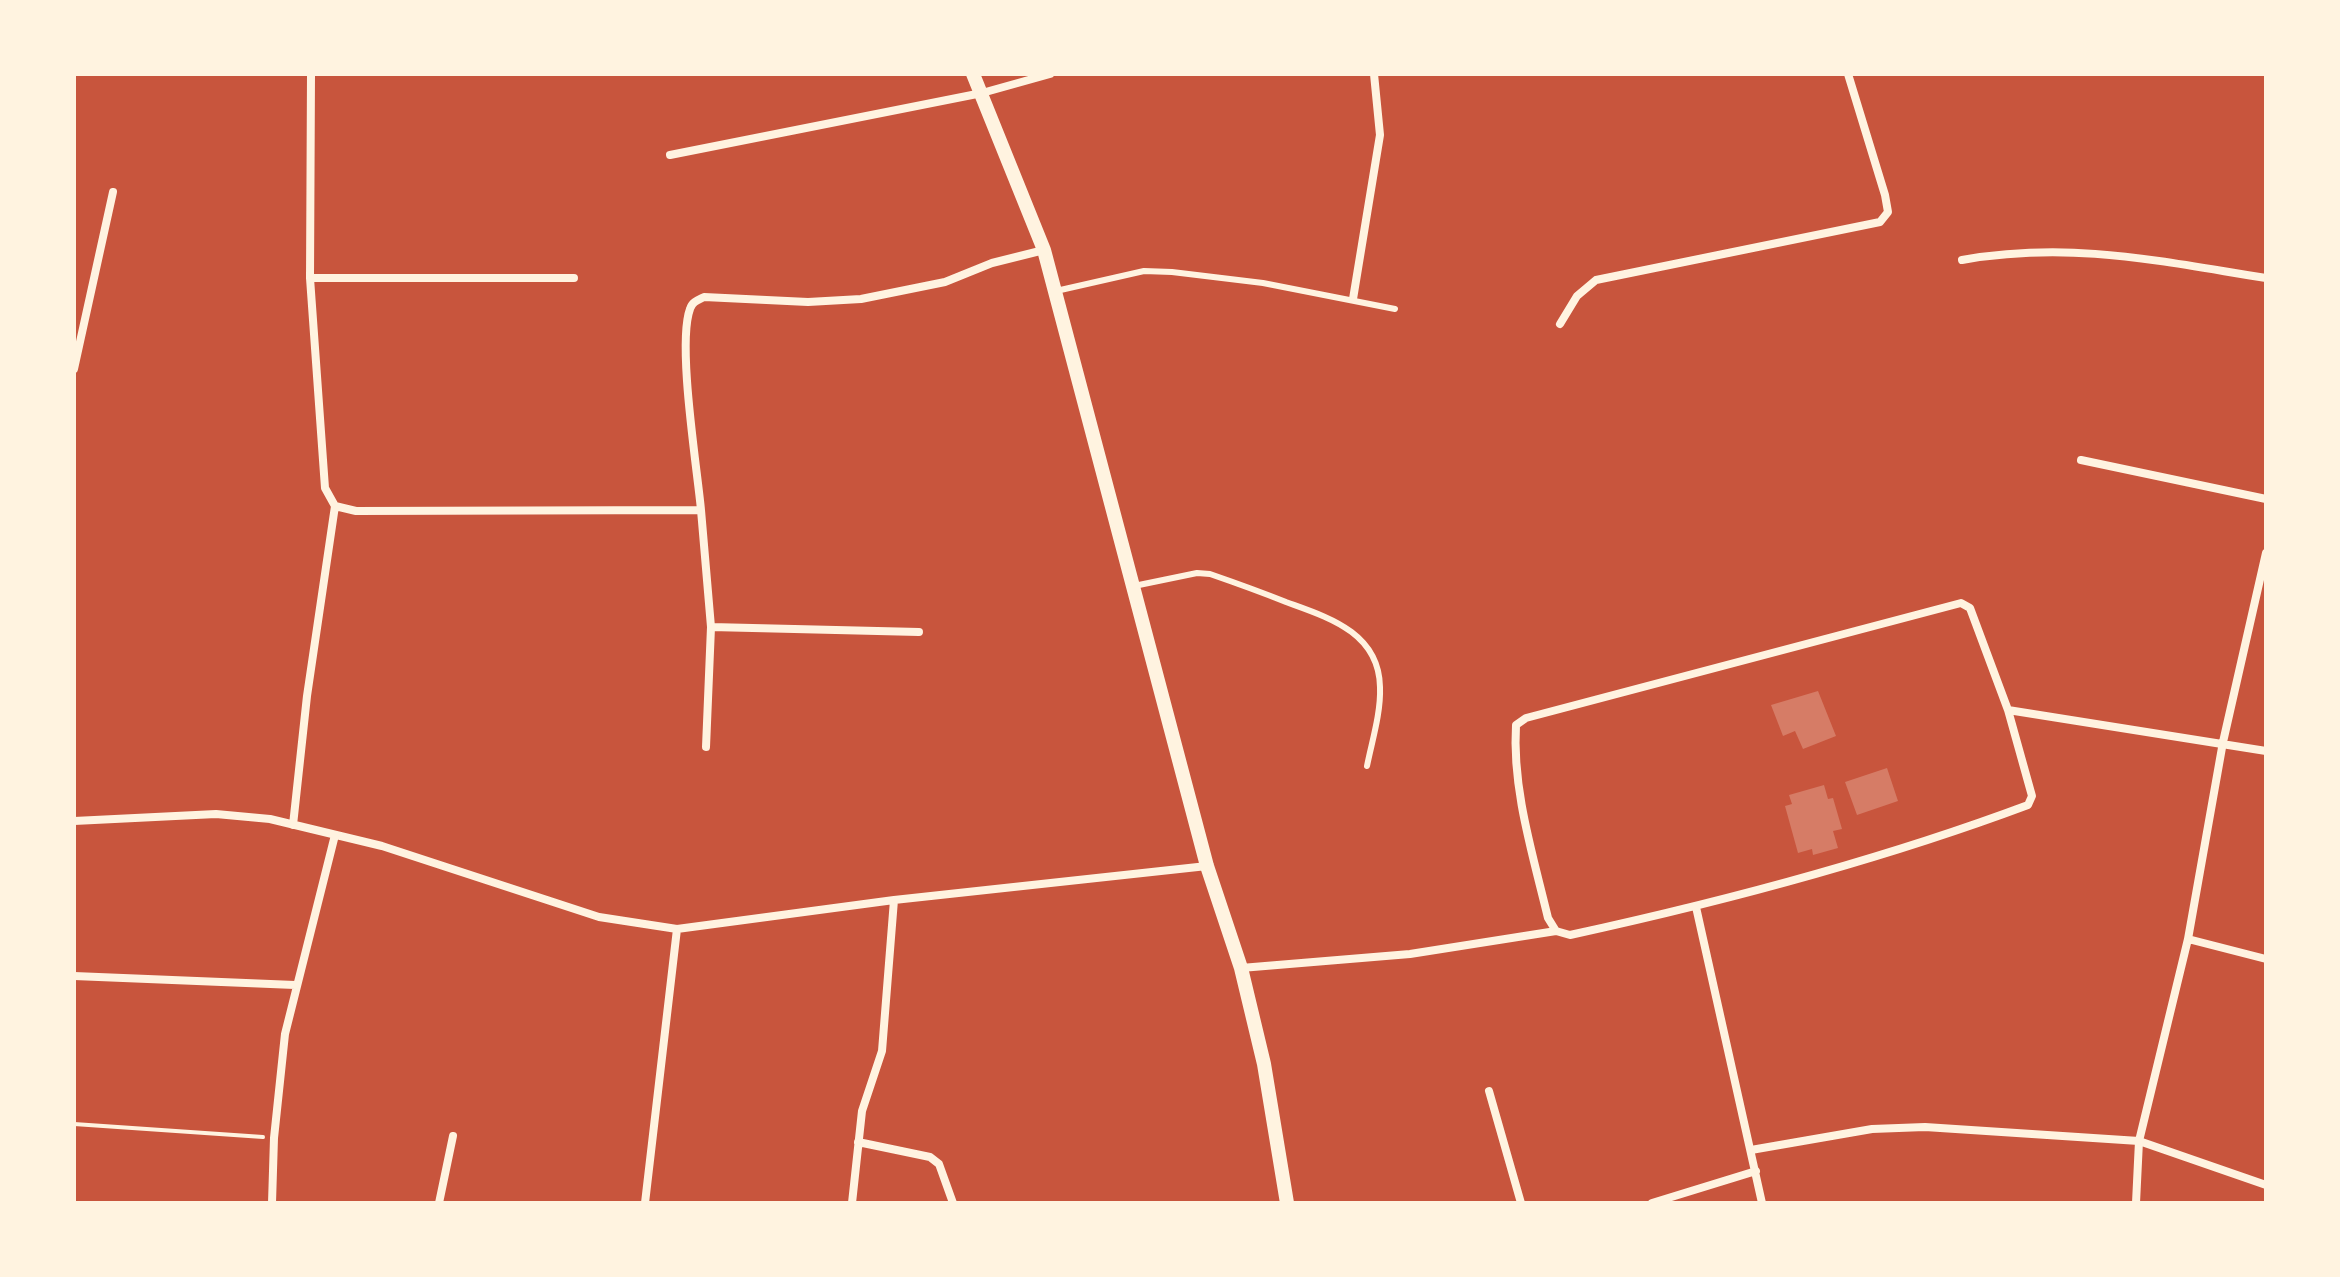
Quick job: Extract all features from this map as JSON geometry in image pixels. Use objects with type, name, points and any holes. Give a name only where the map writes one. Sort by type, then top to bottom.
[{"type":"street","points":[[293,825],[307,696],[335,506],[325,488],[310,278],[311,74]]},
{"type":"street","points":[[973,74],[1044,250],[1056,291],[1207,866],[1241,968],[1264,1064],[1287,1203]]},
{"type":"street","points":[[670,155],[982,93],[1050,74]]},
{"type":"street","points":[[1353,299],[1380,135],[1374,74]]},
{"type":"street","points":[[1560,324],[1577,296],[1596,280],[1880,222],[1888,212],[1885,195],[1848,74]]},
{"type":"street","points":[[74,369],[113,192]]},
{"type":"street","points":[[706,747],[711,627],[686,350],[690,308],[695,301],[704,297],[808,302],[861,299],[945,282],[992,263],[1044,250]]},
{"type":"street","points":[[1962,260],[2014,251],[2053,250],[2109,254],[2266,278]]},
{"type":"street","points":[[310,278],[574,278]]},
{"type":"street","points":[[2081,460],[2266,499]]},
{"type":"street","points":[[335,506],[356,511],[701,510]]},
{"type":"street","points":[[2136,1203],[2139,1141],[2188,939],[2223,742],[2266,553]]},
{"type":"street","points":[[1241,968],[1410,954],[1556,931],[1570,935],[1696,907],[1925,843],[2028,805],[2032,796],[2008,710],[1970,608],[1961,603],[1526,718],[1516,725],[1522,811],[1548,918],[1556,931]]},
{"type":"street","points":[[711,627],[919,632]]},
{"type":"street","points":[[2008,710],[2266,751]]},
{"type":"street","points":[[74,821],[216,814],[293,825],[397,851],[599,917],[644,927],[677,929],[894,900],[1207,866]]},
{"type":"street","points":[[272,1203],[274,1138],[285,1034],[335,835]]},
{"type":"street","points":[[852,1203],[862,1111],[882,1051],[894,900]]},
{"type":"street","points":[[1696,907],[1762,1203]]},
{"type":"street","points":[[645,1203],[677,929]]},
{"type":"street","points":[[2188,939],[2266,959]]},
{"type":"street","points":[[74,976],[295,985]]},
{"type":"street","points":[[1489,1091],[1521,1203]]},
{"type":"street","points":[[1751,1150],[1872,1129],[1925,1127],[2139,1141],[2266,1185]]},
{"type":"street","points":[[439,1203],[453,1136]]},
{"type":"street","points":[[858,1142],[930,1157],[939,1164],[953,1203]]},
{"type":"street","points":[[1652,1203],[1756,1171]]},
{"type":"lane","points":[[1056,291],[1144,271],[1172,272],[1263,283],[1395,309]]},
{"type":"lane","points":[[1134,586],[1197,573],[1210,574],[1326,615],[1347,626],[1361,640],[1375,665],[1380,686],[1367,766]]},
{"type":"path","points":[[74,1124],[274,1138]]},
{"type":"building","points":[[1818,691],[1836,736],[1803,749],[1795,731],[1783,736],[1771,705]]},
{"type":"building","points":[[1887,768],[1898,801],[1857,815],[1845,782]]},
{"type":"building","points":[[1824,785],[1828,799],[1833,798],[1842,829],[1833,831],[1838,848],[1813,855],[1812,849],[1798,853],[1785,806],[1792,804],[1789,795]]}]
